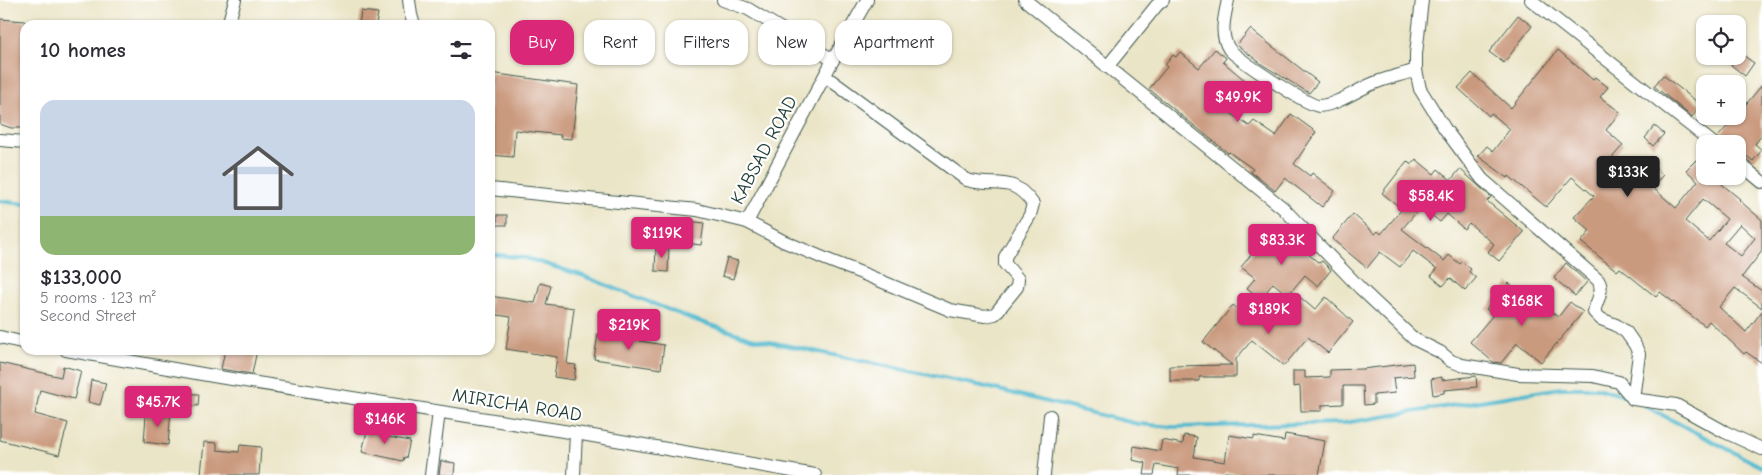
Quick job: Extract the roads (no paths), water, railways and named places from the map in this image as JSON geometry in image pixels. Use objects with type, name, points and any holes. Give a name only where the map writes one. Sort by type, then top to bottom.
[{"type":"street","points":[[229,20],[235,0]]},
{"type":"street","points":[[409,0],[412,20]]},
{"type":"street","points":[[723,0],[748,9],[833,60]]},
{"type":"street","name":"KABSAD ROAD","points":[[495,190],[697,210],[747,222],[867,0]]},
{"type":"street","points":[[1025,0],[1283,208],[1360,288],[1414,339],[1440,352],[1451,361],[1462,365],[1518,374],[1593,376],[1619,382],[1633,400],[1676,405],[1725,432],[1762,449]]},
{"type":"street","points":[[1107,67],[1163,0]]},
{"type":"street","points":[[1228,0],[1223,30],[1229,49],[1277,85],[1318,107],[1373,84],[1416,70]]},
{"type":"street","points":[[1422,0],[1416,54],[1416,70],[1420,89],[1445,129],[1482,179],[1602,285],[1601,294],[1596,302],[1594,312],[1601,319],[1616,325],[1626,332],[1639,354],[1633,400]]},
{"type":"street","points":[[1531,0],[1703,135]]},
{"type":"street","points":[[747,222],[828,260],[950,310],[985,316],[994,314],[1017,287],[1018,279],[1006,264],[1005,257],[1030,215],[1033,204],[1026,193],[1015,186],[1001,182],[975,182],[967,180],[825,76]]},
{"type":"street","points":[[0,140],[20,142]]},
{"type":"street","points":[[1746,169],[1762,182]]},
{"type":"street","points":[[0,337],[20,342]]},
{"type":"street","name":"MIRICHA ROAD","points":[[94,355],[219,377],[576,433],[815,475]]},
{"type":"street","points":[[431,475],[438,412]]},
{"type":"street","points":[[1044,475],[1050,416]]},
{"type":"street","points":[[574,475],[576,433]]},
{"type":"waterway","points":[[0,201],[20,203]]},
{"type":"waterway","points":[[495,255],[526,258],[581,275],[692,319],[751,338],[982,386],[1138,424],[1174,427],[1344,423],[1561,388],[1596,388],[1625,396]]},
{"type":"waterway","points":[[1645,406],[1762,467]]}]
